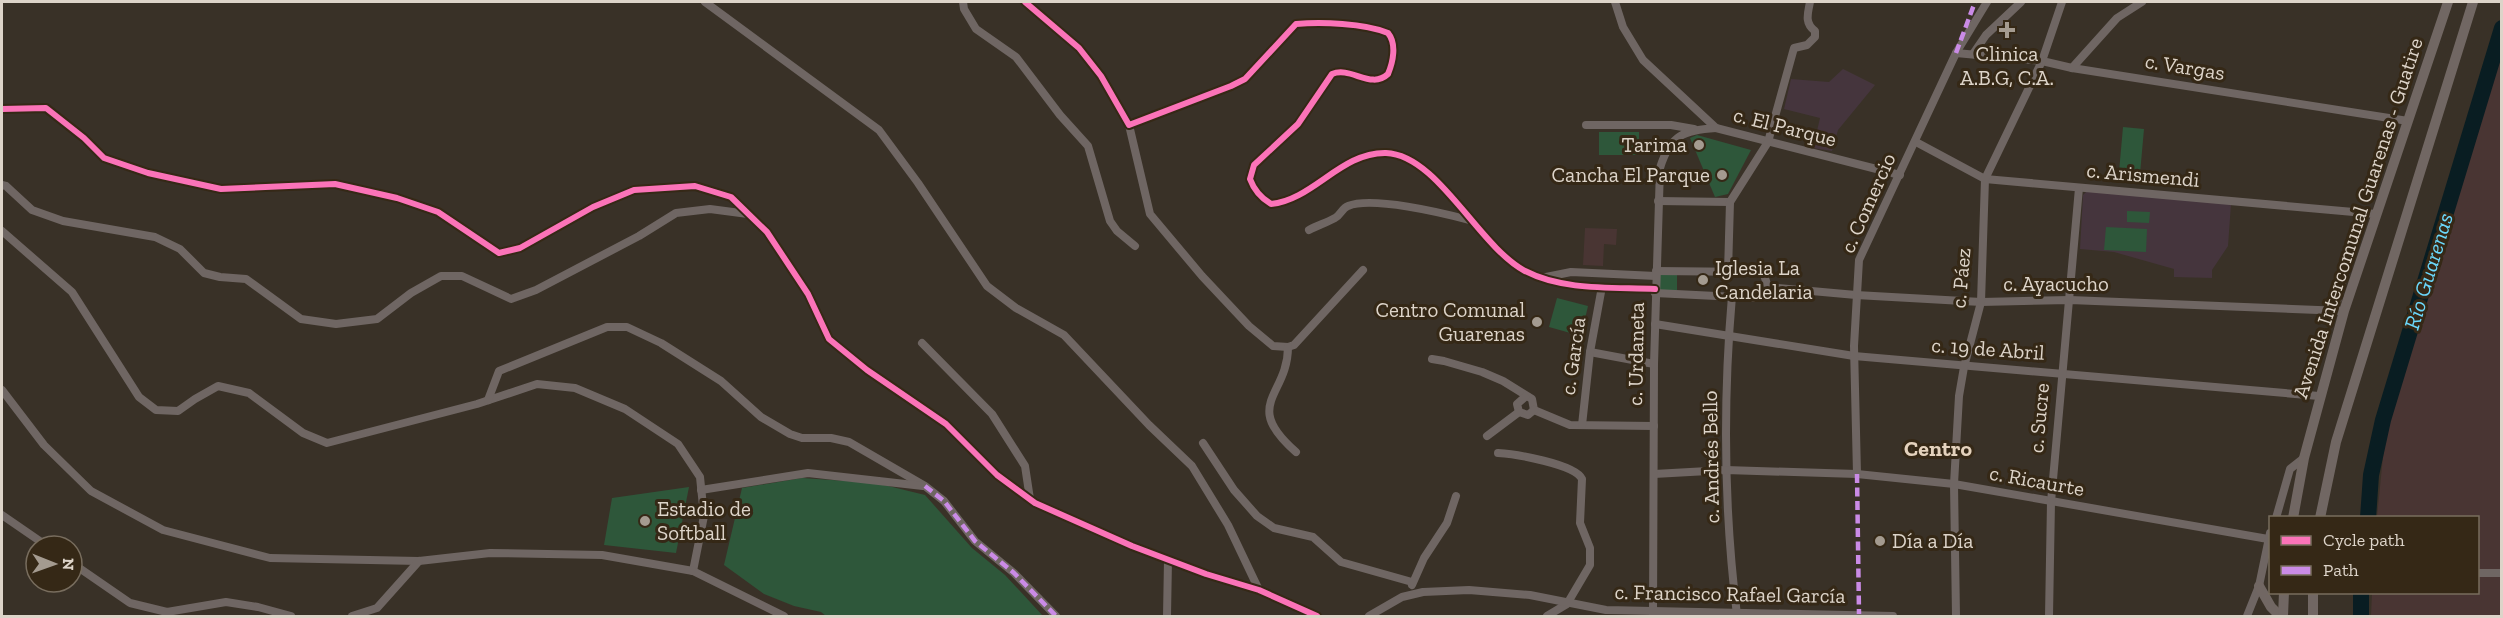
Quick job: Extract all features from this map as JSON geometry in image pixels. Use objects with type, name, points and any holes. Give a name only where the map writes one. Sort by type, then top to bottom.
[{"type":"main road","name":"Avenida Intercomunal Guarenas - Guatire","points":[[2293,516],[2304,458],[2340,311],[2376,214],[2448,2]]},
{"type":"main road","name":"Avenida Intercomunal Guarenas - Guatire","points":[[2320,516],[2336,442],[2473,2]]},
{"type":"main road","points":[[2259,586],[2271,607],[2281,616]]},
{"type":"main road","points":[[2281,616],[2284,594]]},
{"type":"main road","points":[[2313,594],[2313,616]]},
{"type":"street","points":[[705,2],[879,130],[918,183],[987,286],[1016,308],[1064,335],[1192,466],[1228,525],[1260,590]]},
{"type":"street","points":[[963,2],[964,9],[976,29],[1016,57],[1060,115],[1088,146],[1110,221],[1117,231],[1135,246]]},
{"type":"street","points":[[1025,2],[1079,48],[1101,76],[1129,124],[1150,214],[1202,276],[1250,326],[1273,346],[1294,345],[1363,270]]},
{"type":"street","name":"c. El Parque","points":[[1615,2],[1623,27],[1643,60],[1716,128],[1900,175]]},
{"type":"street","points":[[1728,272],[1730,202],[1768,142],[1794,48],[1811,42],[1815,37],[1815,31],[1810,28],[1806,19],[1810,2]]},
{"type":"street","name":"c. Comercio","points":[[1857,474],[1854,356],[1859,261],[1956,53],[1987,2]]},
{"type":"street","points":[[1972,54],[1986,35],[2021,2]]},
{"type":"street","name":"c. Páez","points":[[1956,616],[1954,484],[1959,396],[1981,302],[1985,178],[2042,61],[2062,2]]},
{"type":"street","points":[[2072,68],[2116,18],[2142,2]]},
{"type":"street","name":"c. Ayacucho","points":[[1129,124],[1245,79],[1296,24],[1313,22],[1382,30],[1391,36],[1392,40],[1393,57],[1388,74],[1383,79],[1375,80],[1336,72],[1332,74],[1298,124],[1254,165],[1250,179],[1265,200],[1271,204],[1287,201],[1350,162],[1365,156],[1387,153],[1404,156],[1421,166],[1512,262],[1541,278],[1571,284],[1761,298],[1768,287]]},
{"type":"street","name":"c. Vargas","points":[[1956,53],[2042,61],[2072,68],[2408,121]]},
{"type":"street","points":[[2,109],[46,108],[84,138],[104,158],[148,173],[221,189],[335,184],[397,198],[438,212],[498,253],[520,248],[593,207],[634,190],[695,186],[731,197],[767,232],[808,294],[829,339],[867,370],[946,424],[997,475],[1030,499],[1168,560],[1260,590],[1317,616]]},
{"type":"street","points":[[1586,125],[1671,125],[1699,129]]},
{"type":"street","name":"c. Urdaneta","points":[[1653,614],[1655,291],[1660,168],[1664,153],[1682,133],[1716,128]]},
{"type":"street","name":"c. Arismendi","points":[[1916,142],[1985,178],[2376,214]]},
{"type":"street","points":[[2,185],[32,210],[63,221],[155,237],[180,249],[204,273],[246,279],[301,319],[336,324],[377,319],[411,293],[441,276],[462,276],[511,299],[536,290],[629,242],[676,213],[710,209],[749,215]]},
{"type":"street","name":"c. Sucre","points":[[2049,616],[2051,502],[2079,188]]},
{"type":"street","points":[[1658,201],[1730,202]]},
{"type":"street","points":[[1310,230],[1336,218],[1348,206],[1368,204],[1445,213],[1470,220]]},
{"type":"street","points":[[2,231],[72,292],[139,397],[156,410],[178,411],[218,386],[249,393],[303,433],[327,443],[488,400],[537,384],[576,388],[625,409],[678,444],[700,477],[704,516],[693,571]]},
{"type":"street","points":[[2340,311],[2347,261]]},
{"type":"street","name":"c. Ayacucho","points":[[1541,278],[1571,272],[1762,273],[1768,287]]},
{"type":"street","name":"c. Ayacucho","points":[[1768,287],[1981,302],[2070,300],[2340,311]]},
{"type":"street","name":"c. García","points":[[1582,425],[1590,352],[1601,292]]},
{"type":"street","name":"c. Andrés Bello","points":[[1732,296],[1726,470],[1737,614]]},
{"type":"street","name":"c. 19 de Abril","points":[[1655,324],[1854,356],[2319,396]]},
{"type":"street","points":[[488,400],[499,370],[607,327],[627,327],[661,343],[721,381],[761,417],[790,434],[802,438],[831,438],[849,442],[925,486],[944,501],[975,541],[1014,573],[1056,616]]},
{"type":"street","points":[[922,343],[992,414],[1025,466],[1030,499]]},
{"type":"street","points":[[1288,347],[1287,363],[1269,402],[1269,413],[1277,434],[1296,452]]},
{"type":"street","points":[[1590,352],[1654,364]]},
{"type":"street","points":[[1432,359],[1482,372],[1503,381],[1534,403],[1534,410]]},
{"type":"street","points":[[2,390],[44,445],[91,491],[163,530],[270,558],[419,561],[490,554],[602,555],[693,571],[784,616]]},
{"type":"street","points":[[1519,412],[1517,404],[1525,397]]},
{"type":"street","points":[[1534,410],[1558,421],[1582,425],[1653,426]]},
{"type":"street","points":[[1519,412],[1528,415],[1534,410]]},
{"type":"street","points":[[1487,436],[1519,412]]},
{"type":"street","points":[[1203,443],[1234,490],[1257,516],[1274,528],[1312,537],[1341,562],[1412,582]]},
{"type":"street","points":[[1498,453],[1515,454],[1570,469],[1576,471],[1582,479],[1580,523],[1590,548],[1591,561],[1567,604],[1547,616]]},
{"type":"street","points":[[2277,516],[2290,470],[2304,458]]},
{"type":"street","name":"c. Ricaurte","points":[[1654,474],[1726,470],[1857,474],[1954,484],[2051,502],[2269,536]]},
{"type":"street","points":[[701,490],[808,473],[925,486]]},
{"type":"street","points":[[1369,616],[1409,595],[1412,582],[1424,558],[1447,523],[1456,496]]},
{"type":"street","points":[[2,515],[30,534]]},
{"type":"street","points":[[2247,616],[2259,586],[2269,541]]},
{"type":"street","points":[[1167,616],[1168,560]]},
{"type":"street","points":[[352,616],[377,608],[419,561]]},
{"type":"street","points":[[84,571],[130,603],[167,612],[226,602],[258,607],[291,616]]},
{"type":"street","points":[[2479,573],[2502,573]]},
{"type":"street","name":"c. Francisco Rafael García","points":[[1409,595],[1423,592],[1469,590],[1530,596],[1606,610],[1653,614],[1893,616]]},
{"type":"shaded area","points":[[2501,40],[2501,616],[2371,616],[2372,594],[2479,594],[2479,516],[2377,516],[2388,407]]},
{"type":"shaded area","points":[[1843,69],[1875,85],[1838,130],[1832,151],[1813,148],[1820,118],[1784,109],[1791,79],[1829,82]]},
{"type":"shaded area","points":[[2087,191],[2231,204],[2228,246],[2212,270],[2212,278],[2174,277],[2174,269],[2114,252],[2080,249],[2083,195]]},
{"type":"shaded area","points":[[1585,228],[1617,229],[1616,245],[1604,244],[1603,266],[1583,265]]},
{"type":"green space","points":[[2123,127],[2144,129],[2140,174],[2119,172]]},
{"type":"green space","points":[[1599,132],[1639,132],[1639,155],[1599,155]]},
{"type":"green space","name":"Cancha El Parque","points":[[1697,135],[1751,150],[1728,194],[1715,197],[1690,138]]},
{"type":"green space","points":[[2127,211],[2150,212],[2149,223],[2127,222]]},
{"type":"green space","points":[[2106,227],[2147,229],[2146,252],[2104,250]]},
{"type":"green space","points":[[1659,274],[1677,275],[1677,290],[1659,290]]},
{"type":"green space","points":[[1557,298],[1588,306],[1581,336],[1549,327]]},
{"type":"green space","points":[[802,478],[876,483],[925,495],[972,548],[1005,575],[1043,616],[826,616],[821,612],[794,606],[764,594],[724,565],[742,488]]},
{"type":"green space","name":"Estadio de Softball","points":[[689,487],[676,553],[604,545],[612,498]]},
{"type":"waterway","name":"Río Guarenas","points":[[2368,516],[2371,475],[2383,420],[2502,28]]},
{"type":"waterway","name":"Río Guarenas","points":[[2361,594],[2361,616]]},
{"type":"marked path","points":[[1956,53],[1975,2]]},
{"type":"marked path","points":[[1857,474],[1859,614]]},
{"type":"marked path","points":[[925,486],[944,501],[975,541],[1014,573],[1056,616]]},
{"type":"cycle path","points":[[1025,2],[1079,48],[1101,76],[1129,125],[1245,79],[1296,24],[1342,24],[1367,27],[1388,33],[1393,48],[1393,59],[1388,74],[1375,80],[1339,72],[1332,74],[1298,124],[1254,165],[1250,179],[1261,196],[1271,204],[1286,201],[1355,160],[1386,153],[1405,158],[1423,169],[1491,242],[1508,259],[1525,271],[1572,285],[1655,289]]},
{"type":"cycle path","points":[[2,109],[46,108],[84,138],[104,158],[148,173],[221,189],[335,184],[397,198],[438,212],[499,253],[520,248],[593,207],[634,190],[695,186],[731,197],[767,232],[808,294],[829,339],[867,370],[946,424],[997,475],[1035,503],[1132,546],[1206,574],[1259,590],[1317,616]]},
{"type":"place","name":"Clinica A.B.G, C.A.","points":[[2007,30]]},
{"type":"place","name":"Tarima","points":[[1699,145]]},
{"type":"place","name":"Cancha El Parque","points":[[1722,175]]},
{"type":"place","name":"Iglesia La Candelaria","points":[[1703,280]]},
{"type":"place","name":"Centro Comunal Guarenas","points":[[1537,322]]},
{"type":"place","name":"Estadio de Softball","points":[[645,521]]},
{"type":"place","name":"Día a Día","points":[[1880,541]]},
{"type":"district","name":"Centro","points":[[1938,448]]}]
